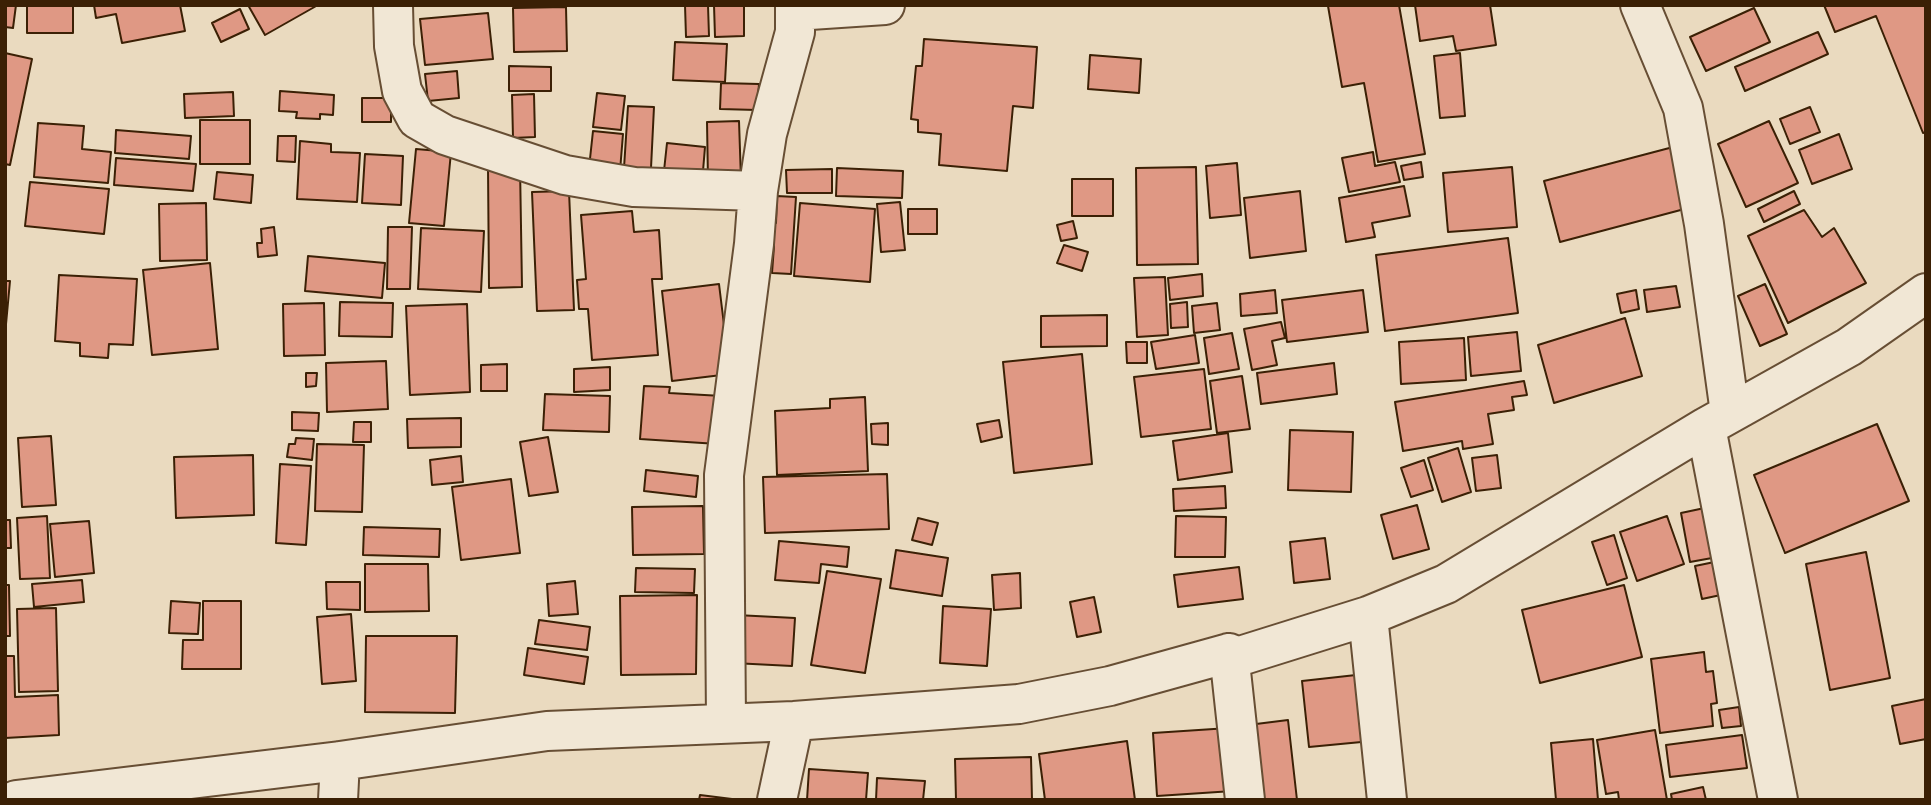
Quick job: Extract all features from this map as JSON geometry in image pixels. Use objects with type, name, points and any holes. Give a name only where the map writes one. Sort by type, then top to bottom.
[{"type":"street","points":[[393,5],[394,46],[401,90],[417,119],[445,135],[565,175],[634,187],[758,191]]},
{"type":"street","points":[[726,721],[724,475],[754,244],[758,191],[767,134],[795,32],[795,8],[886,5]]},
{"type":"street","points":[[1640,5],[1683,108],[1704,224],[1718,420],[1778,800]]},
{"type":"street","points":[[16,800],[340,761],[547,731],[726,721],[794,721],[1019,704],[1110,686],[1229,653],[1237,657],[1368,616],[1446,584],[1718,420],[1849,347],[1926,293]]},
{"type":"street","points":[[1368,616],[1387,800]]},
{"type":"street","points":[[1229,653],[1245,800]]},
{"type":"street","points":[[777,800],[794,721]]},
{"type":"street","points":[[338,800],[340,761]]},
{"type":"building","points":[[5,5],[16,5],[13,28],[5,27]]},
{"type":"building","points":[[27,5],[73,5],[73,33],[27,33]]},
{"type":"building","points":[[94,5],[180,5],[185,31],[122,43],[116,14],[96,18]]},
{"type":"building","points":[[248,5],[318,5],[265,35]]},
{"type":"building","points":[[685,5],[708,5],[709,36],[686,37]]},
{"type":"building","points":[[714,5],[744,5],[744,36],[715,37]]},
{"type":"building","points":[[1399,5],[1425,154],[1378,162],[1364,83],[1342,87],[1328,6]]},
{"type":"building","points":[[1415,5],[1490,5],[1496,45],[1456,51],[1453,36],[1420,41]]},
{"type":"building","points":[[1824,5],[1926,5],[1926,132],[1923,133],[1876,16],[1835,32]]},
{"type":"building","points":[[566,7],[567,51],[514,52],[513,8]]},
{"type":"building","points":[[1754,8],[1770,42],[1706,71],[1690,37]]},
{"type":"building","points":[[240,9],[249,29],[221,42],[212,23]]},
{"type":"building","points":[[488,13],[493,59],[425,65],[420,19]]},
{"type":"building","points":[[1818,32],[1828,54],[1745,91],[1735,67]]},
{"type":"building","points":[[924,39],[1037,47],[1033,108],[1013,106],[1007,171],[939,165],[941,134],[918,132],[918,120],[911,119],[916,66],[922,66]]},
{"type":"building","points":[[675,42],[727,44],[725,82],[673,80]]},
{"type":"building","points":[[5,53],[32,59],[10,165],[5,164]]},
{"type":"building","points":[[1460,53],[1465,116],[1440,118],[1434,56]]},
{"type":"building","points":[[1090,55],[1141,59],[1139,93],[1088,89]]},
{"type":"building","points":[[509,66],[551,67],[551,91],[509,91]]},
{"type":"building","points":[[457,71],[459,98],[428,101],[425,74]]},
{"type":"building","points":[[721,83],[759,84],[757,110],[720,109]]},
{"type":"building","points":[[280,91],[334,95],[333,115],[320,114],[320,119],[296,118],[297,112],[279,111]]},
{"type":"building","points":[[233,92],[234,116],[185,118],[184,94]]},
{"type":"building","points":[[597,93],[625,96],[621,130],[593,127]]},
{"type":"building","points":[[534,94],[535,137],[513,138],[512,95]]},
{"type":"building","points":[[362,98],[391,98],[391,122],[362,122]]},
{"type":"building","points":[[628,106],[654,107],[651,168],[624,168]]},
{"type":"building","points":[[1810,107],[1820,132],[1790,144],[1780,119]]},
{"type":"building","points":[[200,120],[250,120],[250,164],[200,164]]},
{"type":"building","points":[[739,121],[741,180],[708,181],[707,122]]},
{"type":"building","points":[[1769,121],[1798,183],[1746,207],[1718,144]]},
{"type":"building","points":[[38,123],[84,126],[82,149],[111,152],[108,183],[34,177]]},
{"type":"building","points":[[116,130],[191,136],[189,159],[115,153]]},
{"type":"building","points":[[593,131],[623,134],[620,171],[589,168]]},
{"type":"building","points":[[1839,134],[1852,169],[1812,184],[1799,150]]},
{"type":"building","points":[[278,136],[296,136],[295,162],[277,161]]},
{"type":"building","points":[[300,141],[331,144],[331,152],[360,153],[357,202],[297,199]]},
{"type":"building","points":[[667,143],[705,147],[702,183],[663,180]]},
{"type":"building","points":[[1677,146],[1692,207],[1560,242],[1544,181]]},
{"type":"building","points":[[416,149],[451,152],[444,226],[409,223]]},
{"type":"building","points":[[1373,152],[1375,166],[1395,162],[1400,182],[1349,192],[1342,158]]},
{"type":"building","points":[[365,154],[403,156],[401,205],[362,203]]},
{"type":"building","points":[[116,158],[196,164],[193,191],[114,185]]},
{"type":"building","points":[[1421,162],[1423,177],[1404,180],[1401,166]]},
{"type":"building","points":[[1237,163],[1241,215],[1210,218],[1206,166]]},
{"type":"building","points":[[520,166],[522,287],[489,288],[488,167]]},
{"type":"building","points":[[1196,167],[1198,264],[1137,265],[1136,168]]},
{"type":"building","points":[[1512,167],[1517,227],[1448,232],[1443,173]]},
{"type":"building","points":[[837,168],[903,171],[902,198],[836,196]]},
{"type":"building","points":[[832,169],[832,193],[787,193],[786,170]]},
{"type":"building","points":[[217,172],[253,175],[251,203],[214,199]]},
{"type":"building","points":[[1072,179],[1113,179],[1113,216],[1072,216]]},
{"type":"building","points":[[30,182],[109,189],[104,234],[25,226]]},
{"type":"building","points":[[1404,186],[1410,216],[1372,223],[1375,237],[1346,242],[1339,198]]},
{"type":"building","points":[[569,191],[574,310],[537,311],[532,192]]},
{"type":"building","points":[[1300,191],[1306,251],[1250,258],[1244,198]]},
{"type":"building","points":[[1794,191],[1800,204],[1764,222],[1758,209]]},
{"type":"building","points":[[777,196],[796,197],[791,274],[772,273],[774,246],[767,246],[768,223],[776,223]]},
{"type":"building","points":[[900,202],[905,250],[881,252],[877,204]]},
{"type":"building","points":[[206,203],[207,260],[160,261],[159,204]]},
{"type":"building","points":[[800,203],[875,209],[870,282],[794,276]]},
{"type":"building","points":[[908,209],[937,209],[937,234],[908,234]]},
{"type":"building","points":[[1804,210],[1822,237],[1834,228],[1866,283],[1788,323],[1748,236]]},
{"type":"building","points":[[632,211],[634,232],[659,230],[662,279],[652,279],[658,355],[592,360],[588,309],[579,309],[577,280],[586,279],[581,215]]},
{"type":"building","points":[[1073,221],[1077,238],[1061,241],[1057,225]]},
{"type":"building","points":[[274,227],[277,255],[258,257],[257,243],[262,243],[261,229]]},
{"type":"building","points":[[388,227],[412,227],[410,289],[387,289]]},
{"type":"building","points":[[421,228],[484,231],[481,292],[418,289]]},
{"type":"building","points":[[1508,238],[1518,313],[1385,331],[1376,255]]},
{"type":"building","points":[[1064,245],[1088,252],[1082,271],[1057,263]]},
{"type":"building","points":[[308,256],[385,263],[382,298],[305,291]]},
{"type":"building","points":[[210,263],[218,349],[152,355],[143,270]]},
{"type":"building","points":[[1202,274],[1203,296],[1170,300],[1168,278]]},
{"type":"building","points":[[59,275],[137,279],[133,345],[109,344],[108,358],[80,356],[80,343],[55,341]]},
{"type":"building","points":[[1165,277],[1168,335],[1137,337],[1134,278]]},
{"type":"building","points":[[5,281],[10,281],[5,335]]},
{"type":"building","points":[[719,284],[730,374],[672,381],[662,291]]},
{"type":"building","points":[[1765,284],[1787,334],[1760,346],[1738,296]]},
{"type":"building","points":[[1676,286],[1680,307],[1647,312],[1644,290]]},
{"type":"building","points":[[1275,290],[1277,313],[1241,316],[1240,294]]},
{"type":"building","points":[[1363,290],[1368,332],[1287,342],[1282,300]]},
{"type":"building","points":[[1636,290],[1639,309],[1621,313],[1617,294]]},
{"type":"building","points":[[340,302],[393,303],[392,337],[339,336]]},
{"type":"building","points":[[1187,302],[1188,327],[1171,328],[1170,304]]},
{"type":"building","points":[[324,303],[325,355],[284,356],[283,304]]},
{"type":"building","points":[[1217,303],[1220,330],[1194,333],[1192,306]]},
{"type":"building","points":[[467,304],[470,392],[410,395],[406,306]]},
{"type":"building","points":[[1107,315],[1107,346],[1041,347],[1041,316]]},
{"type":"building","points":[[1625,318],[1642,376],[1554,403],[1538,345]]},
{"type":"building","points":[[1281,322],[1285,338],[1272,341],[1277,365],[1252,370],[1244,329]]},
{"type":"building","points":[[1517,332],[1521,371],[1471,376],[1468,337]]},
{"type":"building","points":[[1232,333],[1239,369],[1209,374],[1204,338]]},
{"type":"building","points":[[1195,335],[1199,363],[1156,369],[1151,342]]},
{"type":"building","points":[[1464,338],[1466,380],[1401,384],[1399,342]]},
{"type":"building","points":[[1126,342],[1147,342],[1147,363],[1127,363]]},
{"type":"building","points":[[1082,354],[1092,464],[1014,473],[1003,362]]},
{"type":"building","points":[[386,361],[388,409],[327,412],[326,363]]},
{"type":"building","points":[[1334,363],[1337,394],[1261,404],[1257,373]]},
{"type":"building","points":[[507,364],[507,391],[481,391],[481,365]]},
{"type":"building","points":[[610,367],[610,390],[574,392],[574,369]]},
{"type":"building","points":[[1204,369],[1211,429],[1141,437],[1134,377]]},
{"type":"building","points":[[306,373],[317,373],[316,386],[306,387]]},
{"type":"building","points":[[1242,376],[1250,429],[1217,433],[1210,381]]},
{"type":"building","points":[[1524,381],[1527,395],[1512,397],[1514,410],[1488,414],[1493,444],[1463,449],[1462,441],[1403,451],[1395,402]]},
{"type":"building","points":[[644,386],[670,387],[669,393],[722,396],[718,444],[640,439]]},
{"type":"building","points":[[545,394],[610,396],[609,432],[543,430]]},
{"type":"building","points":[[865,397],[868,471],[777,475],[775,411],[830,408],[830,399]]},
{"type":"building","points":[[292,412],[319,413],[318,431],[292,430]]},
{"type":"building","points":[[461,418],[461,447],[408,448],[407,419]]},
{"type":"building","points":[[999,420],[1002,437],[981,442],[977,424]]},
{"type":"building","points":[[354,422],[371,422],[371,442],[353,442]]},
{"type":"building","points":[[888,423],[888,445],[872,444],[871,424]]},
{"type":"building","points":[[1877,424],[1909,501],[1785,553],[1754,475]]},
{"type":"building","points":[[1290,430],[1353,432],[1351,492],[1288,490]]},
{"type":"building","points":[[1228,433],[1232,472],[1178,480],[1173,441]]},
{"type":"building","points":[[51,436],[56,505],[22,507],[18,438]]},
{"type":"building","points":[[548,437],[558,492],[529,496],[520,442]]},
{"type":"building","points":[[296,438],[314,439],[312,460],[287,457],[289,444],[295,444]]},
{"type":"building","points":[[317,444],[364,445],[362,512],[315,511]]},
{"type":"building","points":[[1458,448],[1471,492],[1442,502],[1428,458]]},
{"type":"building","points":[[253,455],[254,515],[176,518],[174,457]]},
{"type":"building","points":[[1497,455],[1501,488],[1476,491],[1472,458]]},
{"type":"building","points":[[461,456],[463,482],[432,485],[430,460]]},
{"type":"building","points":[[1424,460],[1433,490],[1411,497],[1401,468]]},
{"type":"building","points":[[280,464],[311,466],[306,545],[276,543]]},
{"type":"building","points":[[646,470],[698,476],[696,497],[644,491]]},
{"type":"building","points":[[887,474],[889,529],[765,533],[763,477]]},
{"type":"building","points":[[511,479],[520,553],[461,560],[452,487]]},
{"type":"building","points":[[1225,486],[1226,508],[1174,511],[1173,489]]},
{"type":"building","points":[[1417,505],[1429,549],[1393,559],[1381,515]]},
{"type":"building","points":[[703,506],[704,554],[633,555],[632,507]]},
{"type":"building","points":[[1714,506],[1723,556],[1690,562],[1681,513]]},
{"type":"building","points":[[47,516],[50,578],[20,579],[17,518]]},
{"type":"building","points":[[1176,516],[1226,517],[1225,557],[1175,557]]},
{"type":"building","points":[[1667,516],[1684,564],[1637,581],[1620,532]]},
{"type":"building","points":[[918,518],[938,523],[932,545],[912,540]]},
{"type":"building","points":[[5,520],[10,520],[11,548],[5,548]]},
{"type":"building","points":[[89,521],[94,573],[55,577],[50,524]]},
{"type":"building","points":[[364,527],[440,529],[439,557],[363,555]]},
{"type":"building","points":[[1614,535],[1627,578],[1607,585],[1592,542]]},
{"type":"building","points":[[1325,538],[1330,579],[1294,583],[1290,542]]},
{"type":"building","points":[[779,541],[849,547],[847,567],[821,564],[819,583],[775,580]]},
{"type":"building","points":[[896,550],[948,558],[942,596],[890,588]]},
{"type":"building","points":[[1866,552],[1890,678],[1830,690],[1806,564]]},
{"type":"building","points":[[1724,560],[1730,593],[1702,599],[1695,566]]},
{"type":"building","points":[[365,564],[428,564],[429,611],[365,612]]},
{"type":"building","points":[[1239,567],[1243,599],[1178,607],[1174,575]]},
{"type":"building","points":[[636,568],[695,569],[694,593],[635,592]]},
{"type":"building","points":[[827,571],[881,579],[865,673],[811,665]]},
{"type":"building","points":[[1020,573],[1021,608],[994,610],[992,575]]},
{"type":"building","points":[[82,580],[84,602],[34,607],[32,584]]},
{"type":"building","points":[[575,581],[578,614],[549,616],[547,584]]},
{"type":"building","points":[[326,582],[360,582],[360,610],[327,609]]},
{"type":"building","points":[[5,585],[9,585],[10,636],[5,636]]},
{"type":"building","points":[[1624,585],[1642,657],[1540,683],[1522,610]]},
{"type":"building","points":[[697,595],[696,674],[621,675],[620,596]]},
{"type":"building","points":[[1094,597],[1101,632],[1077,637],[1070,602]]},
{"type":"building","points":[[171,601],[200,603],[198,634],[169,633]]},
{"type":"building","points":[[203,601],[241,601],[241,669],[182,669],[183,640],[203,640]]},
{"type":"building","points":[[943,606],[991,609],[987,666],[940,663]]},
{"type":"building","points":[[56,608],[58,691],[19,692],[17,609]]},
{"type":"building","points":[[351,614],[356,681],[322,684],[317,617]]},
{"type":"building","points":[[736,615],[795,618],[792,666],[733,663]]},
{"type":"building","points":[[539,620],[590,627],[587,650],[535,644]]},
{"type":"building","points":[[366,636],[457,636],[455,713],[365,712]]},
{"type":"building","points":[[528,648],[588,657],[584,684],[524,675]]},
{"type":"building","points":[[1704,652],[1706,672],[1713,671],[1717,703],[1711,704],[1713,726],[1660,733],[1651,659]]},
{"type":"building","points":[[5,656],[14,656],[15,697],[58,695],[59,735],[5,738]]},
{"type":"building","points":[[1365,674],[1372,741],[1309,747],[1302,681]]},
{"type":"building","points":[[1926,699],[1926,739],[1900,744],[1892,706]]},
{"type":"building","points":[[1739,707],[1741,726],[1722,728],[1719,710]]},
{"type":"building","points":[[1288,720],[1297,800],[1264,800],[1256,724]]},
{"type":"building","points":[[1229,728],[1233,791],[1157,796],[1153,733]]},
{"type":"building","points":[[1655,730],[1667,800],[1619,800],[1618,792],[1606,794],[1597,740]]},
{"type":"building","points":[[1742,735],[1747,768],[1670,777],[1666,745]]},
{"type":"building","points":[[1593,739],[1598,800],[1556,800],[1551,743]]},
{"type":"building","points":[[1127,741],[1135,800],[1045,800],[1039,754]]},
{"type":"building","points":[[1031,757],[1032,800],[956,800],[955,759]]},
{"type":"building","points":[[809,769],[868,773],[866,800],[807,800]]},
{"type":"building","points":[[877,778],[925,781],[923,800],[876,800]]},
{"type":"building","points":[[1703,787],[1706,800],[1672,800],[1671,794]]},
{"type":"building","points":[[700,795],[740,800],[699,800]]}]
